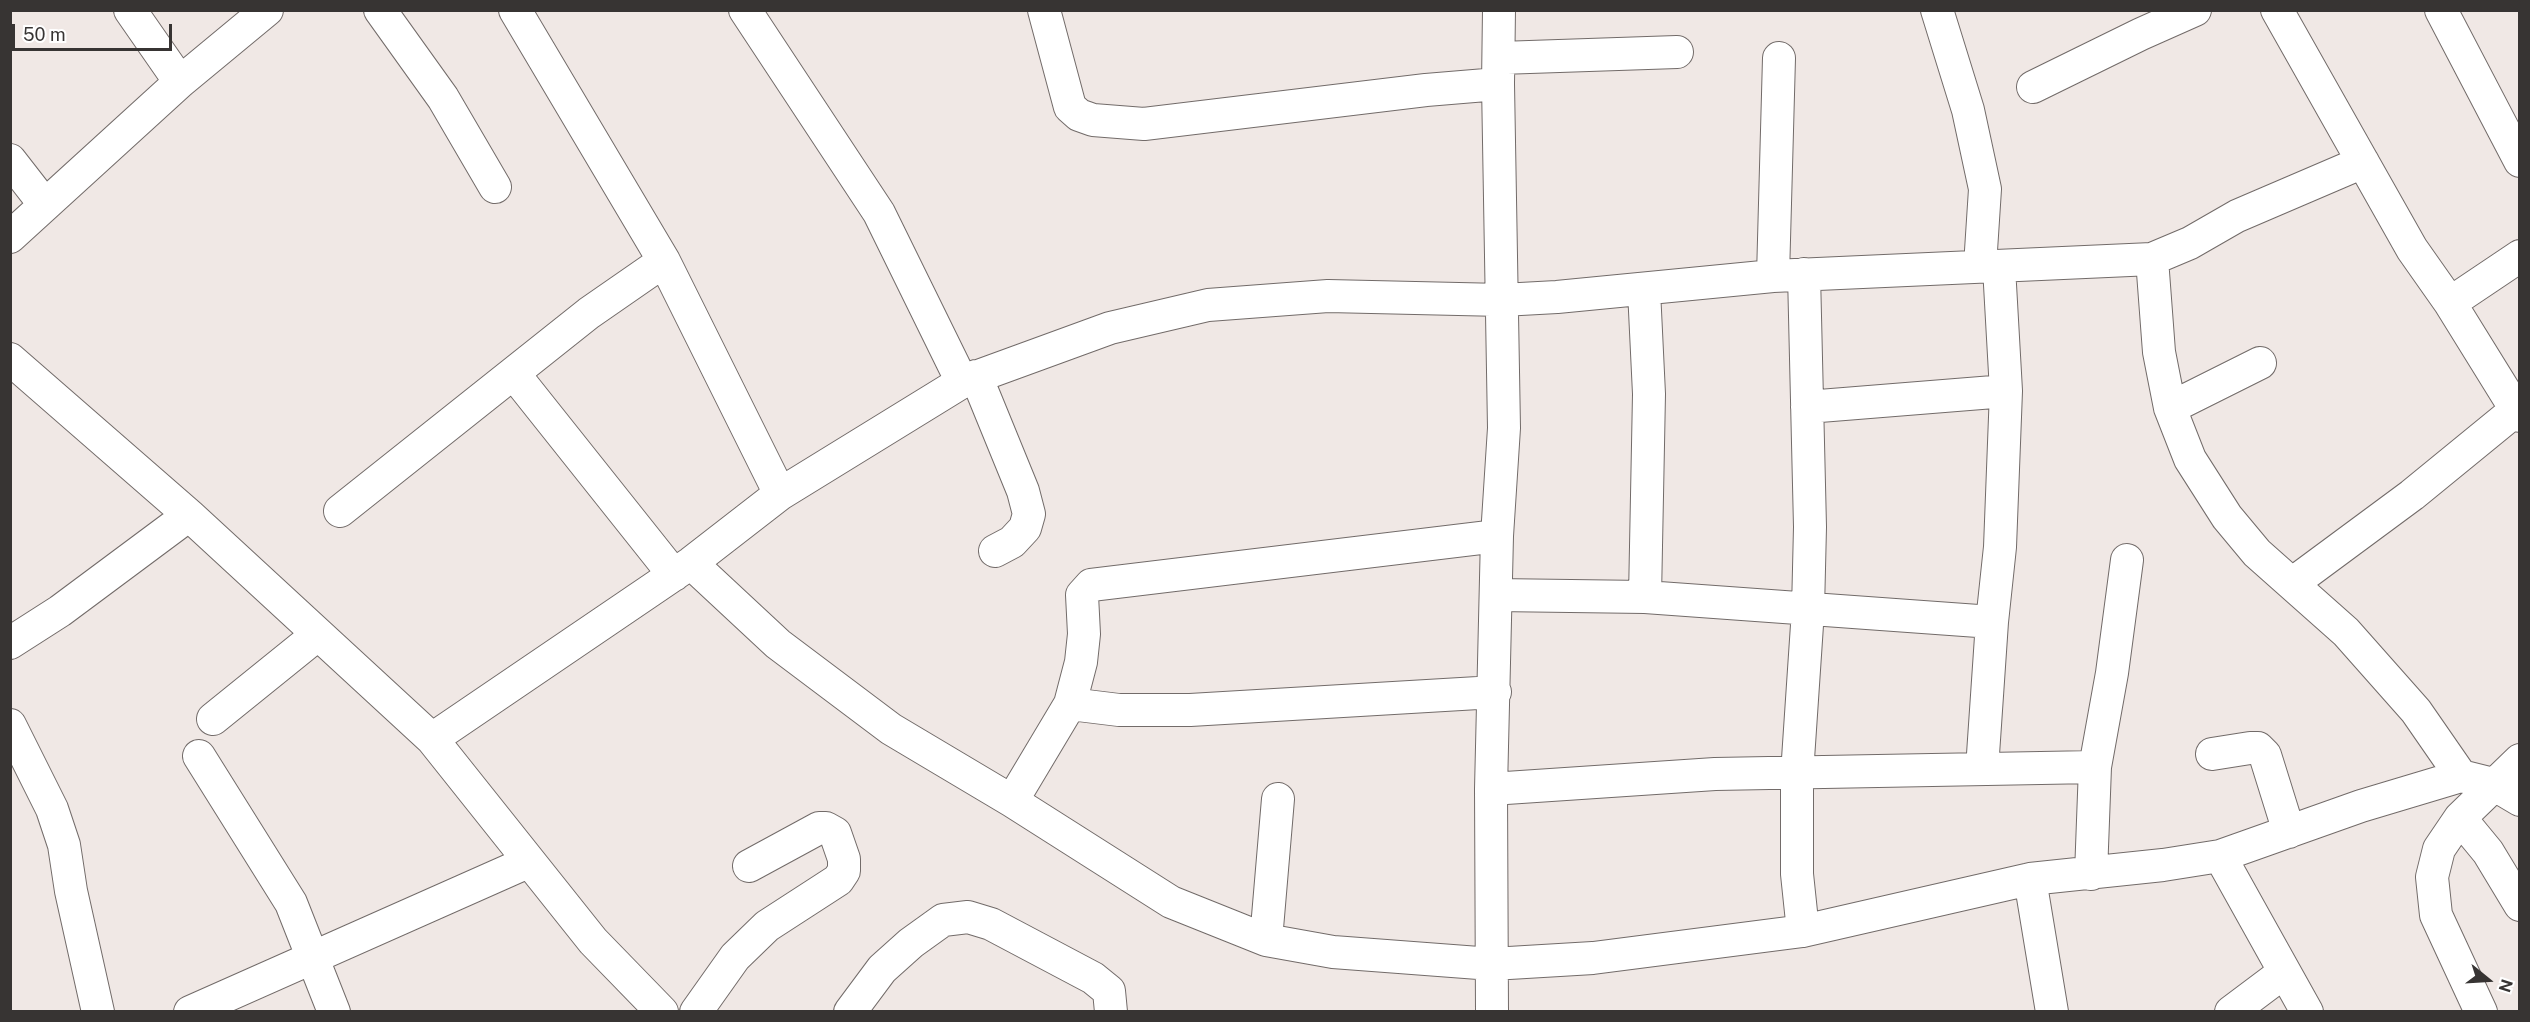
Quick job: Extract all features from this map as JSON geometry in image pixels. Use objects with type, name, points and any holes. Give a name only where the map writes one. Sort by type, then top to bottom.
[{"type":"street","points":[[130,10],[180,82]]},
{"type":"street","points":[[10,237],[180,82],[267,10]]},
{"type":"street","points":[[380,10],[443,99],[495,187]]},
{"type":"street","points":[[515,10],[664,261],[780,494]]},
{"type":"street","points":[[1044,10],[1070,107],[1079,115],[1093,120],[1144,124],[1426,90],[1499,71],[1677,52]]},
{"type":"street","points":[[1492,1011],[1491,789],[1497,536],[1504,428],[1500,10]]},
{"type":"street","points":[[1937,10],[1968,110],[1985,189],[1989,266],[2006,391],[2000,547],[1992,622],[1982,769]]},
{"type":"street","points":[[2033,87],[2195,10]]},
{"type":"street","points":[[2277,10],[2412,249],[2450,303],[2518,413],[2293,583]]},
{"type":"street","points":[[2441,10],[2520,161]]},
{"type":"street","points":[[754,14],[879,213],[969,379],[1023,491],[1029,514],[1025,528],[1012,542],[995,551]]},
{"type":"street","points":[[1773,276],[1779,58]]},
{"type":"street","points":[[10,159],[45,205]]},
{"type":"street","points":[[432,739],[682,569],[780,494],[969,379],[1110,328],[1208,305],[1328,296],[1502,300],[1644,290],[1804,274],[2152,259],[2190,243],[2237,216],[2363,162]]},
{"type":"street","points":[[2450,303],[2520,256]]},
{"type":"street","points":[[2152,259],[2159,352],[2170,408],[2190,459],[2227,517],[2257,553],[2346,632],[2416,711],[2461,776]]},
{"type":"street","points":[[340,511],[415,449],[590,313],[664,261]]},
{"type":"street","points":[[1803,931],[1797,874],[1797,774],[1808,610],[1810,527],[1804,274]]},
{"type":"street","points":[[1644,290],[1649,394],[1645,597]]},
{"type":"street","points":[[10,359],[189,515],[432,739],[593,941],[662,1011]]},
{"type":"street","points":[[2170,408],[2260,363]]},
{"type":"street","points":[[514,374],[682,569],[778,644],[891,729],[1012,801],[1171,903],[1266,940],[1333,952],[1492,964],[1604,956],[1803,931],[2030,879],[2091,874],[2220,856],[2361,806],[2461,776],[2493,784],[2520,800]]},
{"type":"street","points":[[1807,407],[2006,391]]},
{"type":"street","points":[[10,643],[60,611],[189,515]]},
{"type":"street","points":[[1012,801],[1070,704],[1081,662],[1084,634],[1082,595],[1091,585],[1497,536]]},
{"type":"street","points":[[2091,874],[2095,767],[2112,674],[2127,560]]},
{"type":"street","points":[[1497,595],[1645,597],[1992,622]]},
{"type":"street","points":[[213,719],[317,635]]},
{"type":"street","points":[[1070,704],[1119,710],[1190,710],[1495,693]]},
{"type":"street","points":[[10,725],[52,809],[64,845],[71,891],[98,1011]]},
{"type":"street","points":[[2212,754],[2258,748],[2265,754],[2289,832]]},
{"type":"street","points":[[198,756],[280,883],[334,1011]]},
{"type":"street","points":[[2481,1011],[2436,915],[2432,877],[2439,849],[2460,818],[2520,760]]},
{"type":"street","points":[[1491,789],[1715,774],[2095,767]]},
{"type":"street","points":[[1266,940],[1278,799]]},
{"type":"street","points":[[2460,818],[2488,852],[2520,905]]},
{"type":"street","points":[[696,1011],[735,957],[767,926],[838,880],[844,871],[844,859],[835,833],[826,828],[819,828],[749,866]]},
{"type":"street","points":[[2220,856],[2283,973],[2307,1011]]},
{"type":"street","points":[[190,1011],[528,862]]},
{"type":"street","points":[[2030,879],[2052,1011]]},
{"type":"street","points":[[850,1011],[882,969],[911,943],[943,920],[968,917],[991,924],[1093,978],[1109,991],[1111,1011]]},
{"type":"street","points":[[2231,1011],[2283,973]]}]
